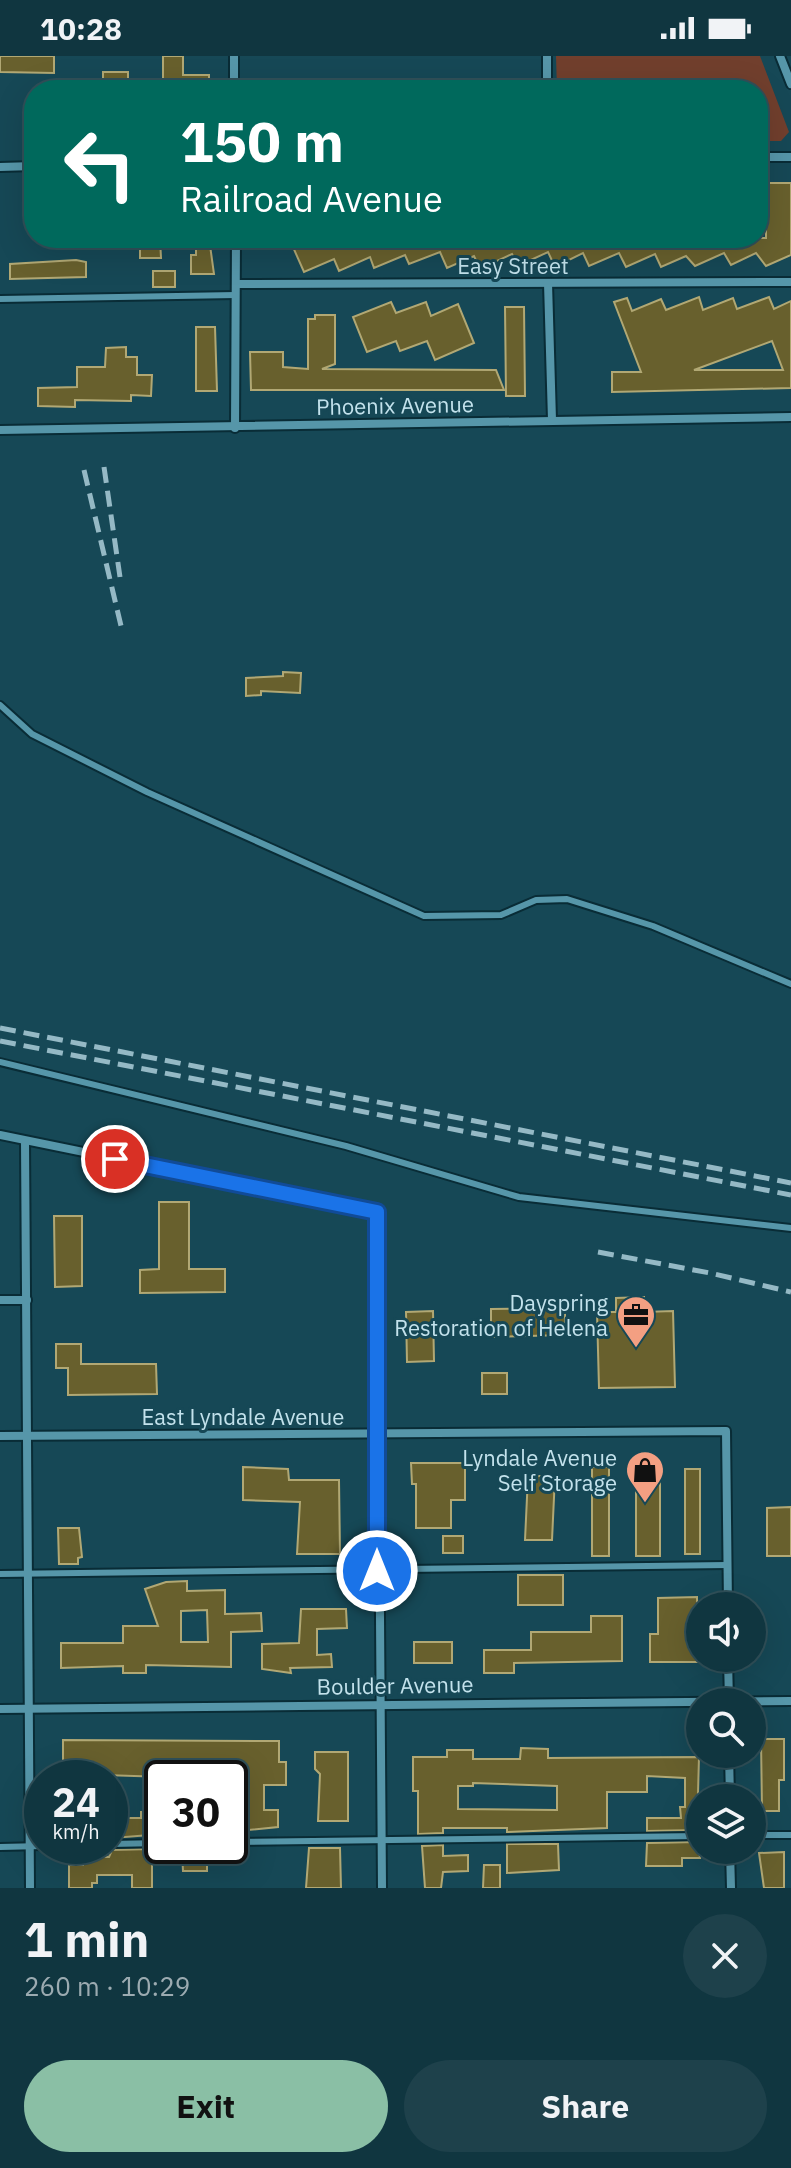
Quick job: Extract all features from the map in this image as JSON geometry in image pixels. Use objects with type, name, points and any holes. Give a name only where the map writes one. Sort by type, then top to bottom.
[{"type":"street","points":[[234,56],[234,80]]},
{"type":"street","points":[[547,56],[547,80]]},
{"type":"street","points":[[780,56],[791,84]]},
{"type":"street","points":[[768,157],[791,157]]},
{"type":"street","points":[[0,167],[24,166]]},
{"type":"street","points":[[235,428],[236,248]]},
{"type":"street","name":"Easy Street","points":[[236,284],[791,282]]},
{"type":"street","points":[[548,283],[552,420]]},
{"type":"street","name":"Phoenix Avenue","points":[[0,430],[791,417]]},
{"type":"street","points":[[0,1135],[377,1212],[377,1571],[382,1888]]},
{"type":"street","points":[[25,1141],[30,1760]]},
{"type":"street","points":[[0,1300],[27,1300]]},
{"type":"street","name":"East Lyndale Avenue","points":[[0,1436],[726,1431],[727,1565]]},
{"type":"street","points":[[727,1565],[728,1592]]},
{"type":"street","name":"Boulder Avenue","points":[[0,1709],[686,1701]]},
{"type":"street","name":"Boulder Avenue","points":[[766,1701],[791,1701]]},
{"type":"street","points":[[30,1864],[30,1888]]},
{"type":"street","points":[[730,1864],[731,1888]]},
{"type":"lane","points":[[0,299],[236,295]]},
{"type":"lane","points":[[0,705],[32,734],[70,754],[424,916],[501,915],[536,900],[567,899],[653,926],[791,984]]},
{"type":"lane","points":[[0,1062],[346,1146],[519,1197],[791,1228]]},
{"type":"lane","points":[[0,1574],[727,1565]]},
{"type":"lane","points":[[766,1835],[791,1835]]},
{"type":"lane","points":[[248,1842],[686,1836]]},
{"type":"lane","points":[[0,1847],[24,1846]]},
{"type":"shaded area","points":[[556,56],[760,56],[789,132],[781,141],[768,141],[768,80],[557,80]]},
{"type":"building","points":[[0,56],[54,56],[54,73],[0,72]]},
{"type":"building","points":[[163,56],[183,56],[183,75],[209,75],[209,80],[163,80]]},
{"type":"building","points":[[103,72],[128,72],[128,80],[103,80]]},
{"type":"building","points":[[768,183],[791,183],[791,255],[766,266],[756,253],[731,265],[724,253],[695,266],[686,256],[661,267],[655,254],[626,267],[619,253],[589,266],[583,253],[555,267],[548,252],[518,266],[512,254],[480,269],[474,256],[447,268],[440,252],[409,264],[405,255],[374,268],[370,257],[339,271],[334,259],[304,272],[293,248],[768,248]]},
{"type":"building","points":[[140,248],[160,248],[161,258],[140,258]]},
{"type":"building","points":[[196,248],[210,248],[214,274],[191,274],[191,255],[196,255]]},
{"type":"building","points":[[86,262],[86,277],[10,279],[10,264]]},
{"type":"building","points":[[153,271],[175,271],[175,287],[153,287]]},
{"type":"building","points":[[699,297],[703,310],[733,298],[737,309],[769,297],[774,309],[791,301],[791,388],[612,392],[612,372],[641,372],[614,302],[627,298],[632,311],[661,299],[666,310]],"holes":[[[772,341],[783,370],[694,370]]]},
{"type":"building","points":[[391,302],[396,313],[426,302],[431,316],[458,304],[474,343],[435,360],[427,341],[400,351],[396,341],[367,352],[353,317]]},
{"type":"building","points":[[505,307],[524,307],[525,396],[506,396]]},
{"type":"building","points":[[315,315],[335,315],[335,364],[322,369],[496,370],[504,390],[251,390],[250,352],[283,352],[283,367],[308,369],[308,319],[315,319]]},
{"type":"building","points":[[196,327],[215,327],[217,391],[196,391]]},
{"type":"building","points":[[126,347],[126,357],[137,357],[137,375],[152,375],[151,396],[131,395],[131,401],[75,400],[75,407],[38,406],[38,388],[77,387],[77,367],[105,367],[106,348]]},
{"type":"building","points":[[283,672],[301,673],[300,693],[261,691],[261,695],[246,696],[246,678],[283,676]]},
{"type":"building","points":[[159,1202],[189,1202],[189,1269],[225,1269],[225,1292],[140,1293],[140,1270],[159,1269]]},
{"type":"building","points":[[54,1216],[82,1216],[82,1286],[55,1287]]},
{"type":"building","name":"Dayspring Restoration of Helena","points":[[644,1297],[644,1312],[673,1311],[675,1387],[599,1388],[597,1312],[616,1312],[616,1298]]},
{"type":"building","points":[[565,1308],[565,1335],[491,1337],[491,1309]]},
{"type":"building","points":[[433,1311],[434,1361],[407,1362],[406,1312]]},
{"type":"building","points":[[56,1344],[81,1344],[81,1364],[156,1364],[157,1394],[68,1395],[68,1368],[56,1368]]},
{"type":"building","points":[[482,1373],[507,1373],[507,1394],[482,1394]]},
{"type":"building","points":[[411,1463],[465,1463],[465,1500],[451,1500],[451,1528],[416,1528],[416,1484],[412,1484]]},
{"type":"building","points":[[243,1467],[288,1469],[289,1480],[339,1480],[340,1554],[297,1554],[300,1502],[243,1500]]},
{"type":"building","points":[[592,1467],[609,1467],[609,1556],[592,1556]]},
{"type":"building","points":[[636,1467],[660,1467],[660,1556],[636,1556]]},
{"type":"building","points":[[685,1469],[700,1469],[700,1554],[685,1554]]},
{"type":"building","points":[[528,1476],[555,1476],[552,1540],[525,1540]]},
{"type":"building","points":[[791,1507],[791,1556],[767,1556],[767,1508]]},
{"type":"building","points":[[58,1528],[79,1528],[82,1557],[78,1558],[78,1564],[59,1564]]},
{"type":"building","points":[[443,1536],[463,1536],[463,1553],[443,1553]]},
{"type":"building","points":[[518,1575],[563,1575],[563,1605],[518,1605]]},
{"type":"building","points":[[187,1581],[187,1591],[225,1590],[225,1614],[261,1613],[262,1631],[231,1632],[231,1667],[146,1665],[146,1673],[123,1673],[123,1666],[61,1668],[61,1643],[123,1643],[123,1626],[158,1626],[145,1589],[166,1582]],"holes":[[[207,1610],[208,1642],[181,1642],[181,1611]]]},
{"type":"building","points":[[686,1597],[686,1662],[650,1662],[650,1634],[658,1634],[658,1598]]},
{"type":"building","points":[[301,1609],[346,1609],[347,1628],[317,1629],[317,1655],[331,1654],[332,1667],[290,1668],[291,1673],[262,1669],[262,1644],[299,1643]]},
{"type":"building","points":[[591,1616],[622,1616],[622,1661],[514,1663],[514,1673],[484,1673],[484,1650],[531,1650],[531,1632],[591,1632]]},
{"type":"building","points":[[414,1642],[452,1642],[452,1663],[414,1663]]},
{"type":"building","points":[[766,1739],[784,1739],[784,1780],[779,1780],[779,1811],[766,1811],[766,1784],[762,1784],[761,1768],[766,1768]]},
{"type":"building","points":[[63,1740],[279,1741],[279,1762],[286,1762],[286,1785],[264,1785],[264,1810],[278,1810],[278,1827],[248,1830],[248,1760],[144,1760],[144,1776],[128,1776],[128,1760],[63,1760]]},
{"type":"building","points":[[521,1748],[548,1749],[548,1758],[686,1757],[686,1768],[699,1768],[698,1784],[686,1784],[686,1830],[647,1831],[647,1818],[681,1818],[680,1807],[685,1807],[685,1778],[647,1776],[647,1792],[607,1792],[607,1828],[507,1832],[507,1828],[443,1828],[443,1833],[418,1834],[418,1791],[413,1791],[413,1757],[447,1757],[447,1750],[473,1750],[473,1759],[520,1759]],"holes":[[[473,1783],[557,1786],[557,1810],[458,1809],[458,1786],[473,1786]]]},
{"type":"building","points":[[315,1752],[348,1752],[348,1821],[318,1821],[320,1774],[315,1769]]},
{"type":"building","points":[[141,1812],[144,1812],[144,1835],[128,1837],[128,1818],[141,1818]]},
{"type":"building","points":[[686,1842],[686,1858],[682,1858],[682,1866],[646,1866],[647,1843]]},
{"type":"building","points":[[507,1844],[558,1844],[559,1870],[507,1873]]},
{"type":"building","points":[[443,1845],[443,1856],[468,1855],[468,1871],[443,1872],[441,1888],[425,1888],[422,1846]]},
{"type":"building","points":[[309,1848],[340,1848],[341,1888],[306,1888]]},
{"type":"building","points":[[144,1849],[144,1864],[152,1864],[152,1888],[132,1888],[132,1875],[97,1875],[97,1883],[92,1883],[92,1888],[69,1888],[69,1865],[128,1864],[128,1850]]},
{"type":"building","points":[[784,1852],[784,1888],[764,1888],[761,1864],[766,1864],[766,1853]]},
{"type":"building","points":[[183,1864],[207,1864],[207,1871],[183,1871]]},
{"type":"building","points":[[484,1865],[500,1865],[500,1888],[483,1888]]},
{"type":"railway","points":[[104,467],[120,577]]},
{"type":"railway","points":[[84,470],[122,630]]},
{"type":"railway","points":[[0,1028],[791,1183]]},
{"type":"railway","points":[[0,1041],[791,1195]]},
{"type":"railway","points":[[598,1252],[791,1292]]},
{"type":"place","name":"Dayspring Restoration of Helena","points":[[636,1349]]},
{"type":"place","name":"Lyndale Avenue Self Storage","points":[[645,1504]]},
{"type":"route","points":[[115,1159],[377,1212],[377,1571]]}]
